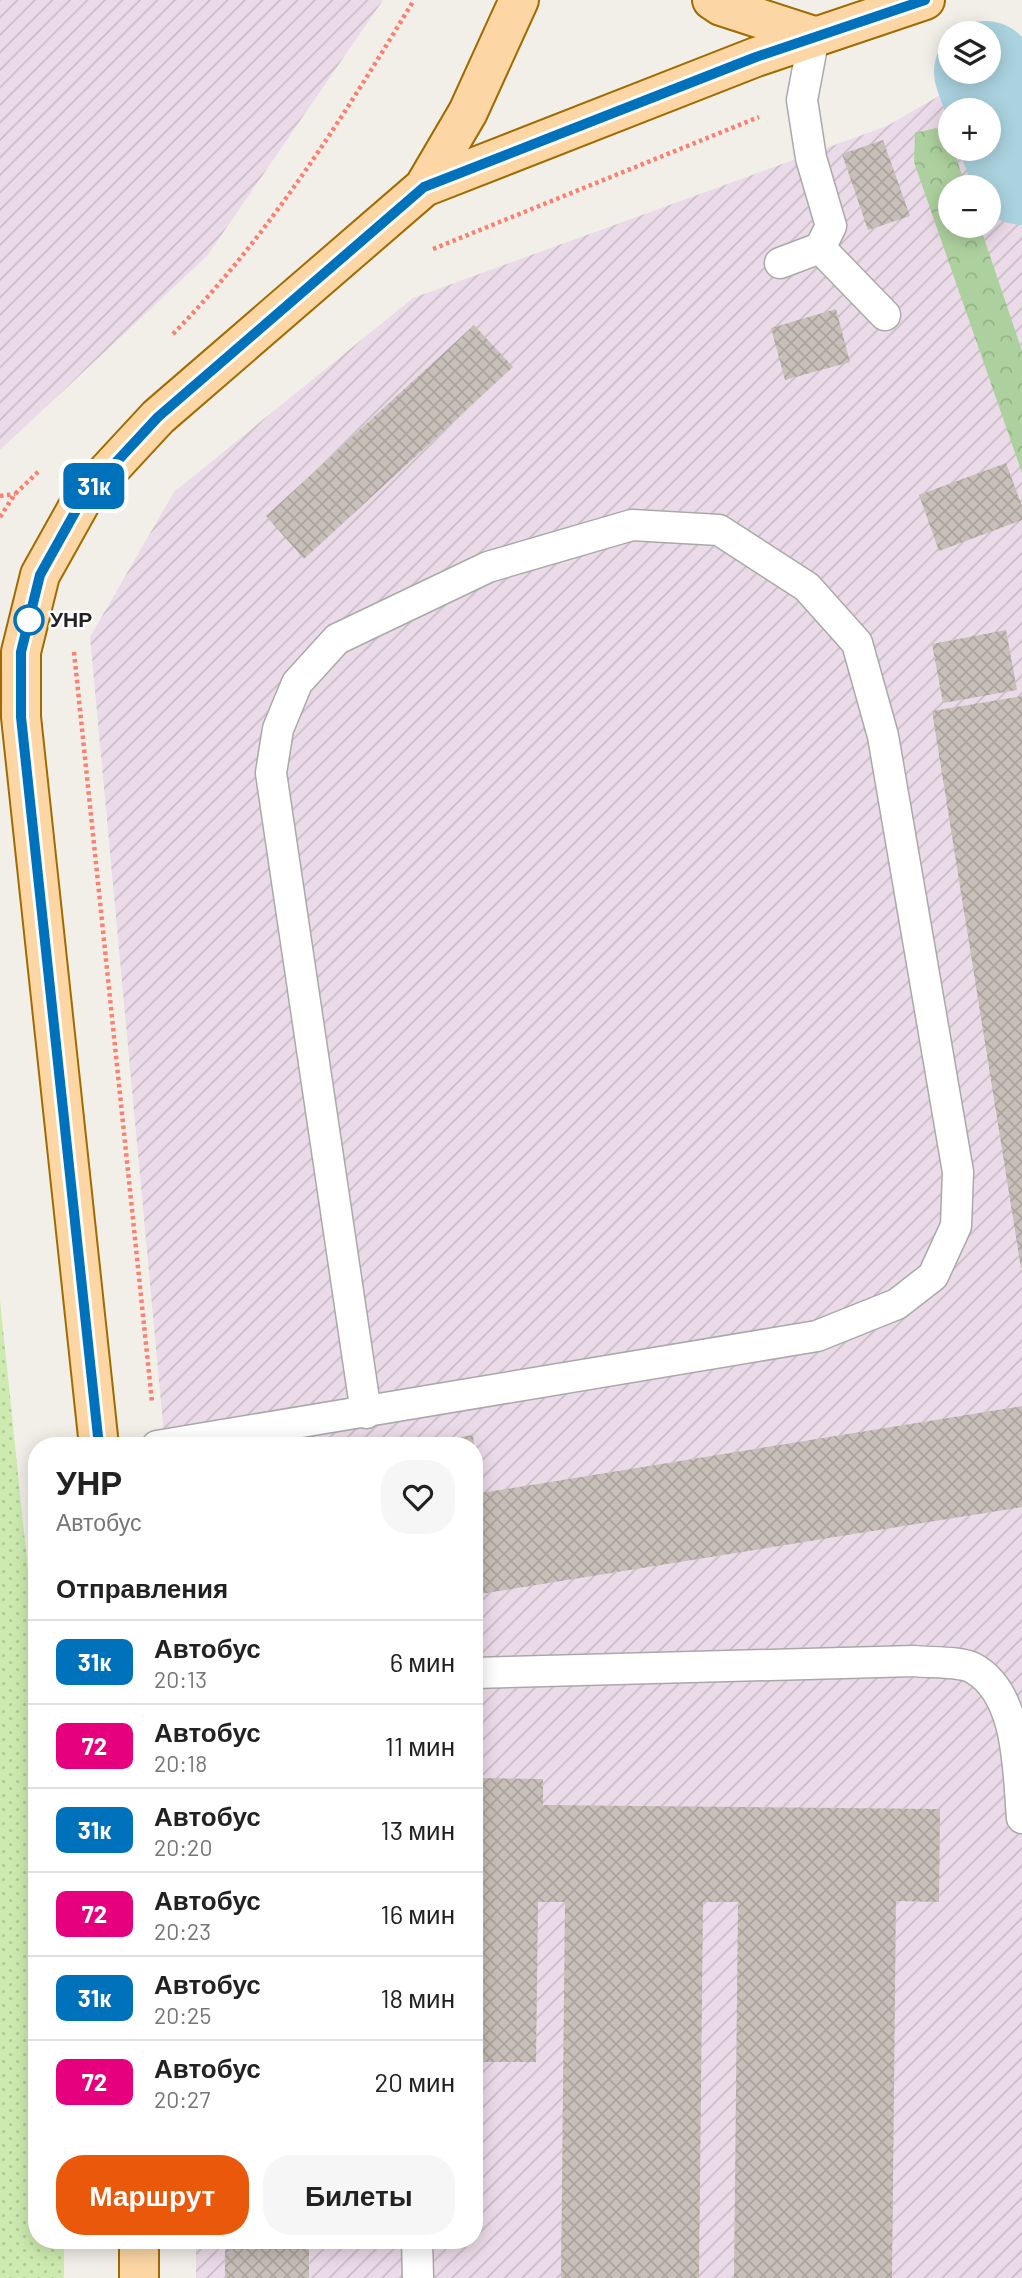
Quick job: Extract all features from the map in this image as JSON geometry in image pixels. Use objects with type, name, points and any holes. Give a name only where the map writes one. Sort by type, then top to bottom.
[{"type":"main road","points":[[98,1437],[21,717],[21,652],[40,575],[83,498],[158,417],[424,187],[468,112],[519,0]]},
{"type":"main road","points":[[712,0],[721,6],[814,36]]},
{"type":"main road","points":[[424,187],[814,36],[925,0]]},
{"type":"main road","points":[[139,2249],[139,2278]]},
{"type":"lane","points":[[780,263],[820,248],[831,226],[811,158],[802,100],[814,36]]},
{"type":"lane","points":[[820,248],[885,314]]},
{"type":"lane","points":[[215,1437],[366,1413],[817,1336],[897,1304],[933,1276],[956,1226],[958,1172],[883,736],[857,643],[807,587],[719,530],[632,525],[488,567],[337,639],[298,683],[278,729],[271,773],[366,1413]]},
{"type":"lane","points":[[483,1674],[914,1661],[972,1668],[996,1688],[1015,1735],[1022,1818]]},
{"type":"lane","points":[[417,2249],[418,2278]]},
{"type":"path","points":[[166,341],[214,293],[326,145],[414,0]]},
{"type":"path","points":[[0,517],[15,494],[44,466]]},
{"type":"path","points":[[0,496],[15,494]]},
{"type":"shaded area","points":[[0,0],[383,0],[207,256],[0,450]]},
{"type":"shaded area","points":[[1022,57],[1022,2278],[196,2278],[196,2249],[483,2249],[483,1437],[164,1437],[90,637],[174,492],[413,298],[887,126],[959,84],[1001,84],[1001,64]]},
{"type":"green space","points":[[936,128],[938,161],[957,161],[962,175],[938,175],[938,231],[914,162],[915,133]]},
{"type":"green space","points":[[940,238],[984,238],[1022,351],[1022,473]]},
{"type":"green space","points":[[0,1300],[28,1571],[28,2249],[64,2249],[64,2278],[0,2278]]},
{"type":"building","points":[[883,140],[910,216],[868,230],[842,154]]},
{"type":"building","points":[[836,309],[850,362],[785,380],[771,328]]},
{"type":"building","points":[[474,325],[513,367],[304,559],[266,516]]},
{"type":"building","points":[[1006,463],[1022,506],[1022,520],[939,551],[919,495]]},
{"type":"building","points":[[1006,630],[1017,690],[943,703],[932,644]]},
{"type":"building","points":[[1022,696],[1022,1268],[1021,1268],[932,711]]},
{"type":"building","points":[[1022,1406],[1022,1507],[483,1594],[483,1493]]},
{"type":"building","points":[[483,1778],[543,1779],[543,1805],[940,1809],[939,1902],[896,1901],[892,2278],[734,2278],[738,1902],[703,1902],[699,2278],[561,2278],[565,1902],[538,1902],[536,2062],[483,2062]]},
{"type":"building","points":[[225,2249],[309,2249],[309,2278],[225,2278]]},
{"type":"waterway","points":[[989,84],[1022,174]]},
{"type":"bus line","name":"31к","points":[[98,1437],[21,717],[21,652],[40,575],[83,498],[158,417],[424,187],[756,57],[925,0]]},
{"type":"place","name":"УНР","points":[[29,620]]}]
